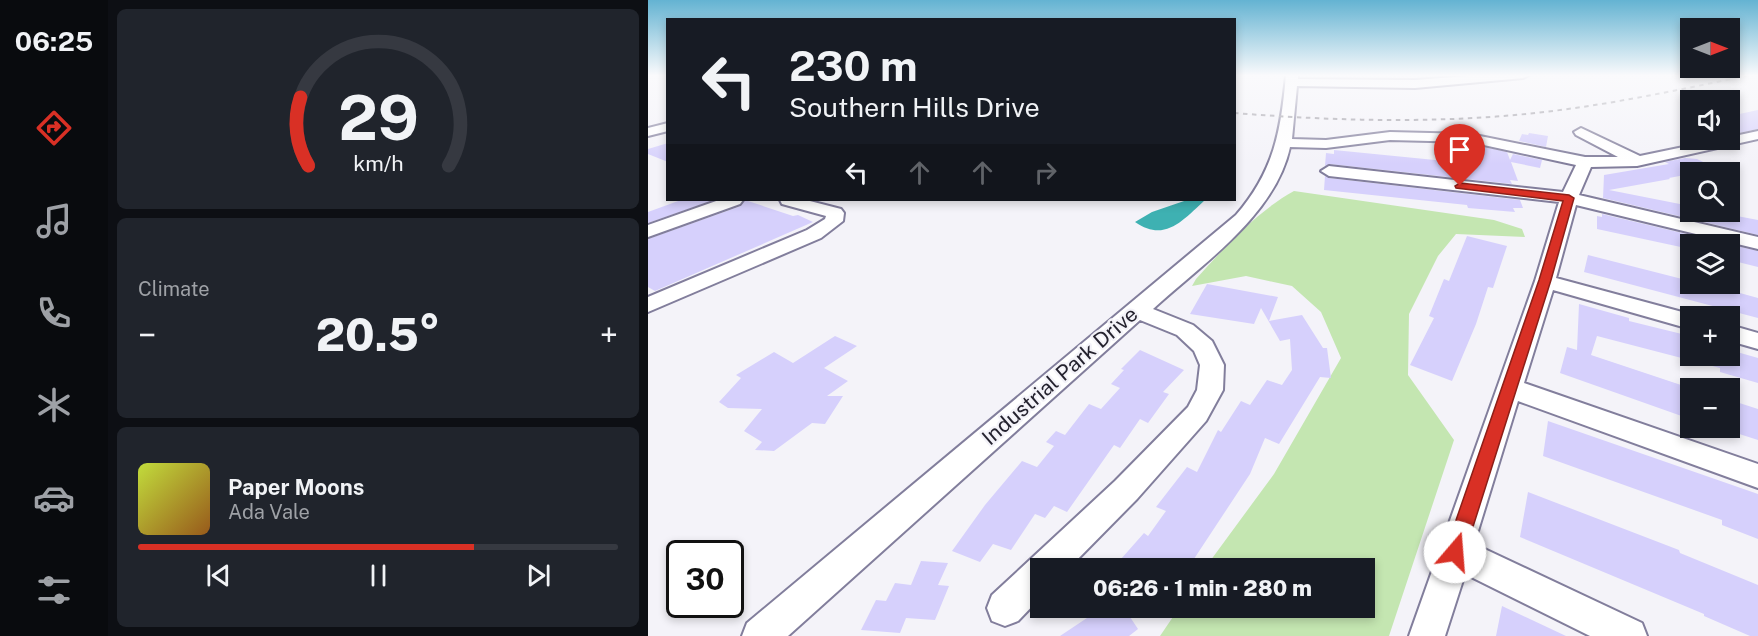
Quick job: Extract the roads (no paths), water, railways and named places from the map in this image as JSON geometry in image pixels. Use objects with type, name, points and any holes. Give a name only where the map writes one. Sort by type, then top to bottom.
[{"type":"street","name":"Industrial Park Drive","points":[[760,636],[1233,227],[1256,204],[1271,180],[1285,143],[1289,105]]},
{"type":"street","points":[[648,132],[666,128]]},
{"type":"street","points":[[1740,131],[1756,136]]},
{"type":"street","points":[[1581,132],[1637,161]]},
{"type":"street","points":[[1285,143],[1326,144],[1390,136],[1470,138],[1585,162],[1637,161],[1756,136]]},
{"type":"street","points":[[1427,636],[1545,280],[1569,198],[1585,162]]},
{"type":"street","points":[[1329,171],[1569,198],[1758,243]]},
{"type":"street","points":[[648,231],[731,201]]},
{"type":"street","points":[[648,305],[814,234],[834,222],[835,213],[792,201]]},
{"type":"street","points":[[1545,280],[1680,319]]},
{"type":"street","points":[[1056,558],[1166,448],[1197,414],[1210,390],[1212,365],[1204,347],[1185,330],[1136,310]]},
{"type":"street","points":[[1740,336],[1758,341]]},
{"type":"street","points":[[1509,388],[1758,476]]},
{"type":"street","points":[[1455,552],[1629,636]]},
{"type":"street","points":[[1005,608],[1030,584]]},
{"type":"water","points":[[1184,201],[1204,201],[1181,221],[1165,230],[1146,228],[1135,222],[1152,212]]},
{"type":"railway","points":[[1236,113],[1311,118],[1428,120],[1505,116],[1598,105]]}]
